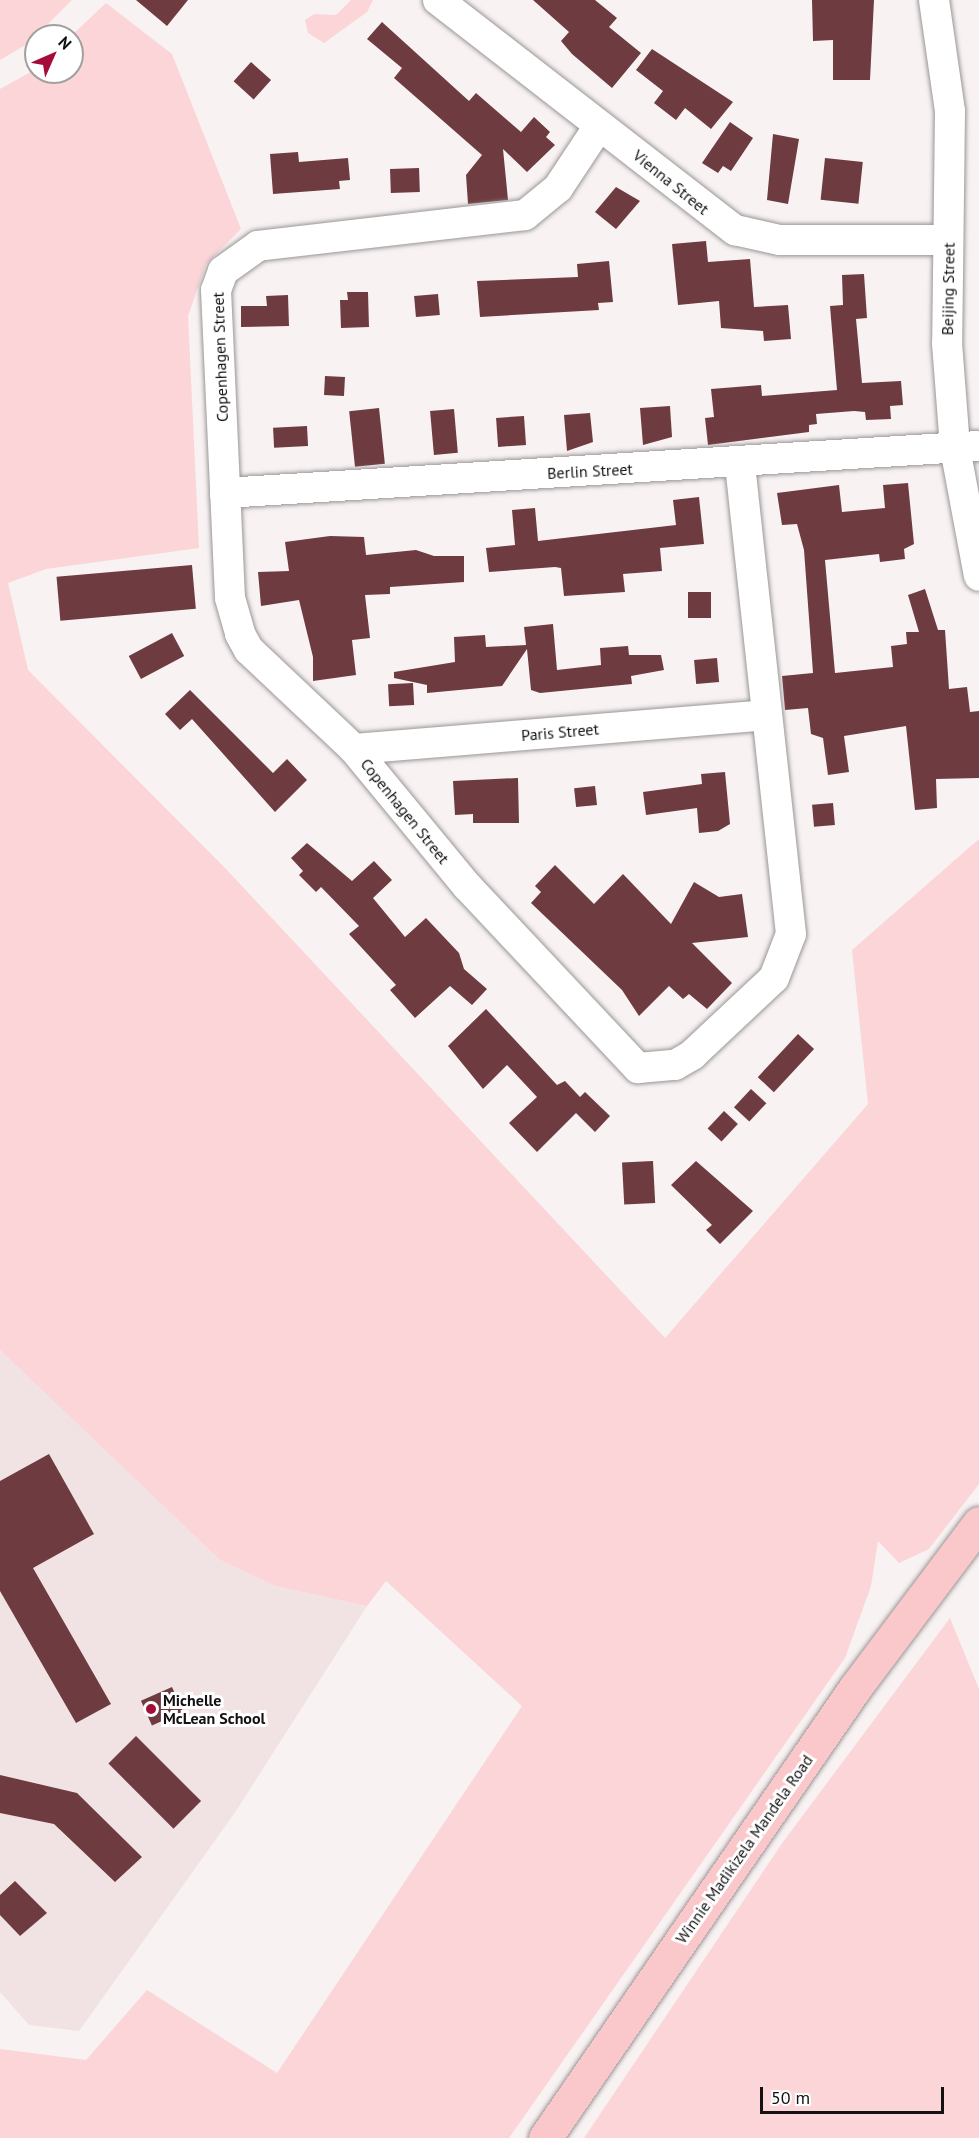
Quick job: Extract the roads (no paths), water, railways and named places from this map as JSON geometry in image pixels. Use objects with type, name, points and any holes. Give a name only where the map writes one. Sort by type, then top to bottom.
[{"type":"main road","points":[[951,1565],[979,1523]]},
{"type":"main road","points":[[951,1565],[979,1539]]},
{"type":"main road","name":"Winnie Madikizela Mandela Road","points":[[545,2138],[855,1688],[951,1565]]},
{"type":"street","name":"Vienna Street","points":[[438,0],[716,218],[756,238],[948,240]]},
{"type":"street","name":"Beijing Street","points":[[934,0],[950,111],[947,343],[967,447],[979,576]]},
{"type":"street","name":"Copenhagen Street","points":[[599,126],[558,188],[525,215],[258,246],[222,270],[216,290],[230,597],[240,634],[249,650],[354,749],[467,886],[626,1060],[638,1068],[658,1069],[692,1055],[761,994],[785,962],[791,934],[740,462]]},
{"type":"street","name":"Berlin Street","points":[[225,493],[967,447]]},
{"type":"street","name":"Paris Street","points":[[354,749],[766,715]]},
{"type":"place","name":"Michelle McLean School","points":[[151,1709]]}]
